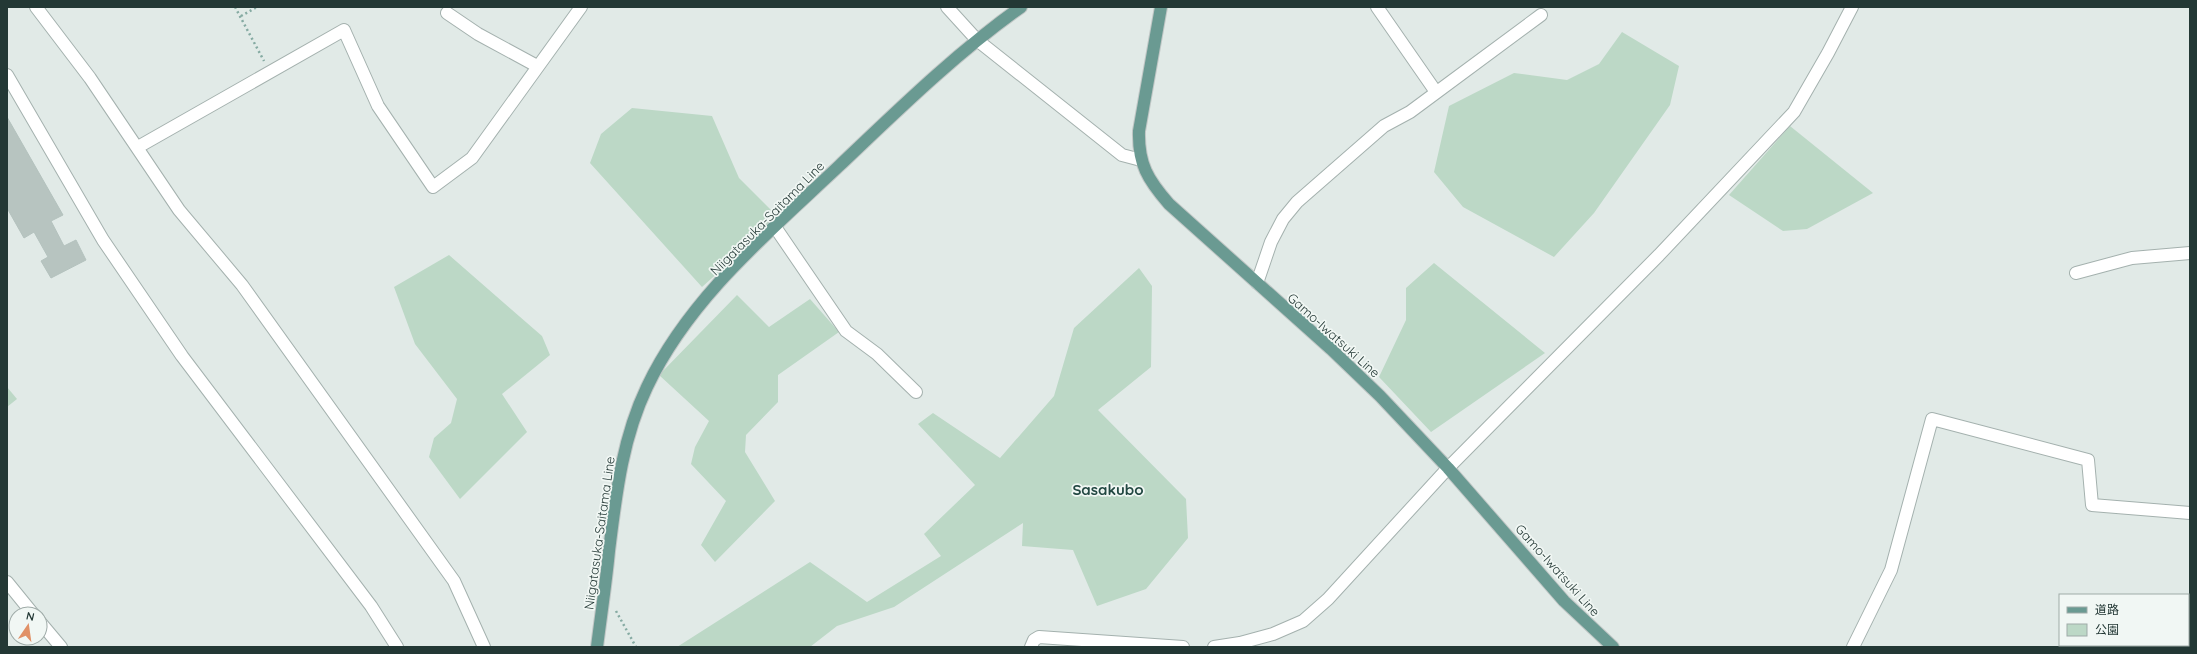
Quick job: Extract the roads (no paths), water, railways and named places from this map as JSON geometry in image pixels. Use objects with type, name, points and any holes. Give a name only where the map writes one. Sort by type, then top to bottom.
[{"type":"main road","name":"Niigatasuka-Saitama Line","points":[[597,647],[623,457],[647,386],[691,316],[755,246],[909,100],[977,40],[1021,7]]},
{"type":"main road","name":"Gamo-Iwatsuki Line","points":[[1161,7],[1140,131],[1139,147],[1141,160],[1146,174],[1155,189],[1169,204],[1380,396],[1448,468],[1564,601],[1613,647]]},
{"type":"street","points":[[36,7],[138,147],[179,210],[242,285],[454,581],[484,647]]},
{"type":"street","points":[[138,147],[269,71],[344,30],[378,106],[433,187],[472,158],[581,7]]},
{"type":"street","points":[[946,7],[977,40],[1122,155],[1141,160]]},
{"type":"street","points":[[1377,7],[1436,92]]},
{"type":"street","points":[[1214,647],[1240,643],[1273,634],[1303,621],[1328,599],[1448,468],[1659,255],[1794,112],[1828,53],[1852,7]]},
{"type":"street","points":[[447,13],[478,34],[537,66]]},
{"type":"street","points":[[1257,283],[1271,242],[1283,219],[1297,202],[1384,126],[1410,112],[1541,15]]},
{"type":"street","points":[[7,74],[103,240],[182,356],[371,606],[397,647]]},
{"type":"street","points":[[775,227],[846,331],[877,354],[916,392]]},
{"type":"street","points":[[2076,273],[2132,258],[2190,253]]},
{"type":"street","points":[[1853,647],[1891,570],[1932,419],[2088,460],[2092,505],[2190,513]]},
{"type":"street","points":[[7,582],[26,606]]},
{"type":"street","points":[[48,635],[54,645]]},
{"type":"street","points":[[1031,647],[1034,640],[1040,637],[1183,647]]},
{"type":"district","name":"Sasakubo","points":[[1108,489]]}]
